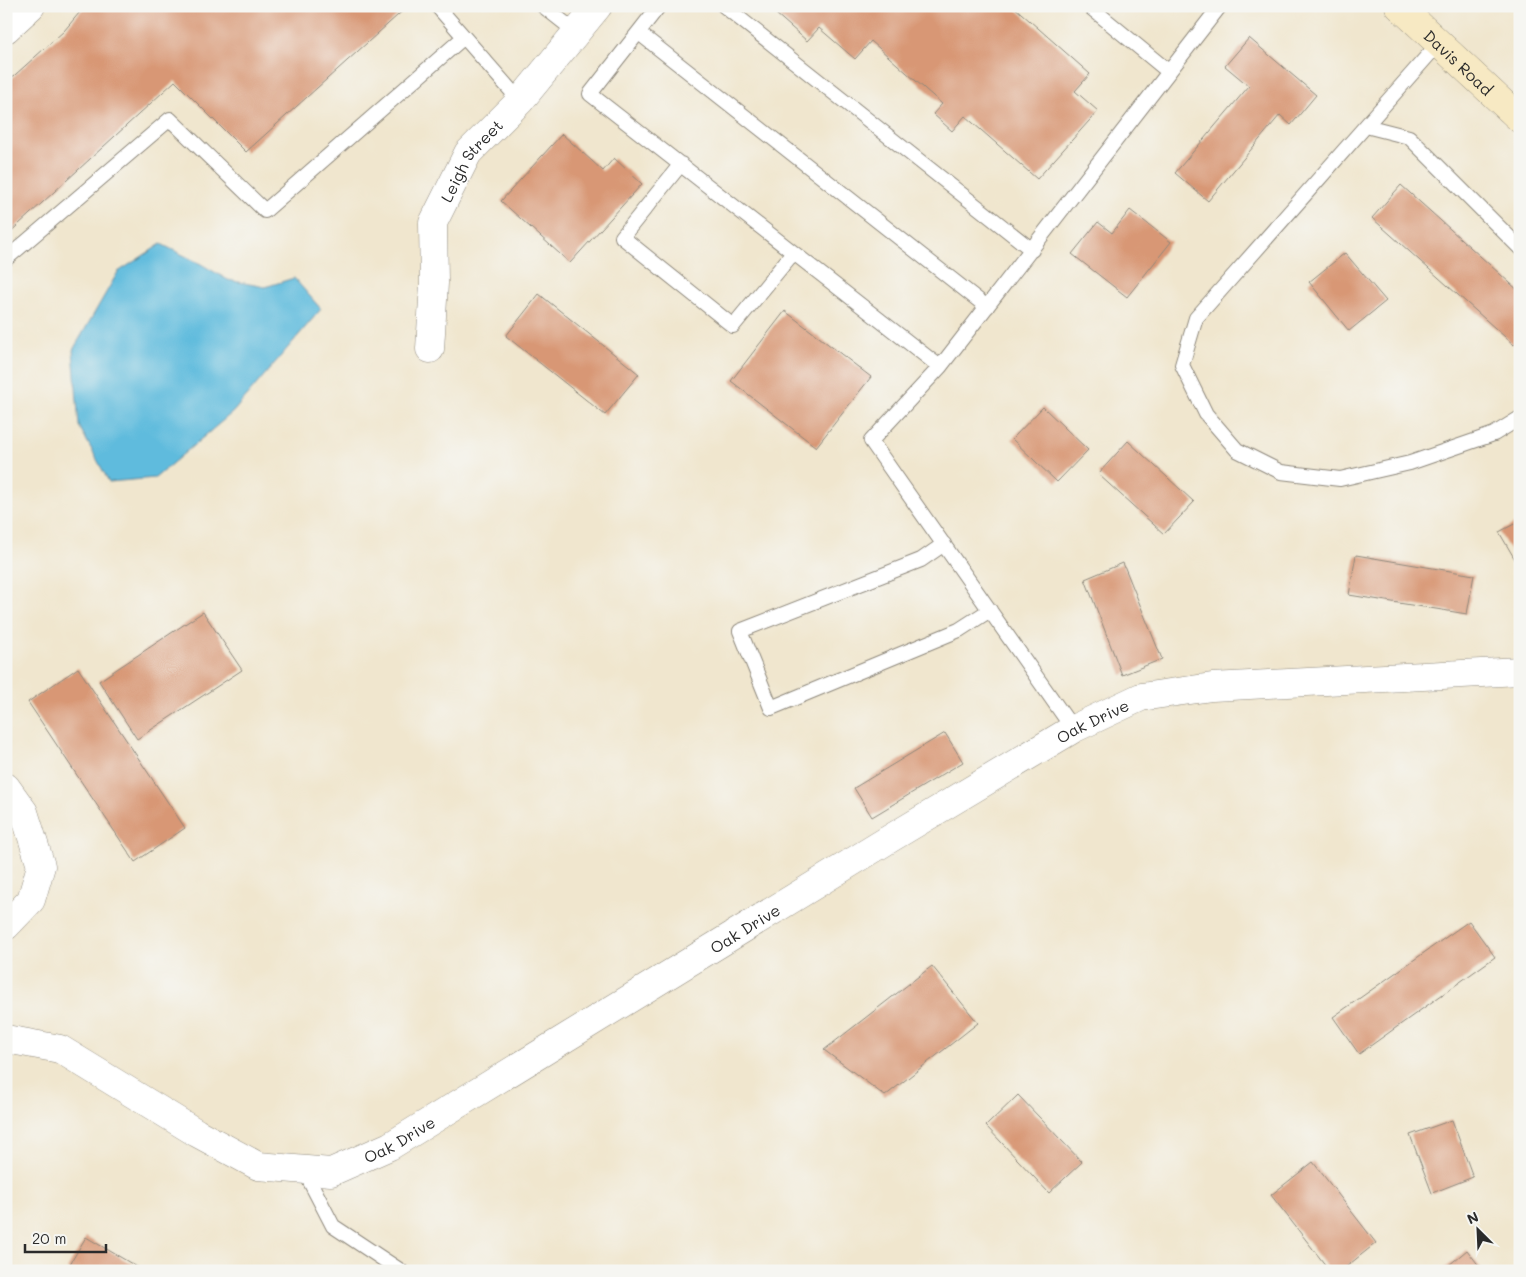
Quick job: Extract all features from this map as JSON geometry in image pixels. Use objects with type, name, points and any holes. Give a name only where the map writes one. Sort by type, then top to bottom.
[{"type":"main road","name":"Davis Road","points":[[1399,6],[1520,119]]},
{"type":"street","name":"Leigh Street","points":[[430,349],[434,283],[433,223],[468,153],[520,101],[598,6]]},
{"type":"street","name":"Oak Drive","points":[[6,1039],[60,1049],[197,1133],[258,1166],[331,1172],[390,1146],[891,838],[1073,729],[1141,697],[1212,687],[1520,672]]},
{"type":"street","points":[[6,787],[24,812],[41,866],[31,900],[6,926]]},
{"type":"lane","points":[[436,6],[520,101]]},
{"type":"lane","points":[[543,6],[576,32]]},
{"type":"lane","points":[[659,6],[590,94],[940,368]]},
{"type":"lane","points":[[724,6],[1032,250]]},
{"type":"lane","points":[[1089,6],[1169,72]]},
{"type":"lane","points":[[1073,729],[871,441],[940,368],[1220,6]]},
{"type":"lane","points":[[638,33],[987,307]]},
{"type":"lane","points":[[6,258],[170,119],[265,211],[464,37]]},
{"type":"lane","points":[[1439,43],[1196,318],[1182,365],[1206,414],[1237,450],[1281,472],[1340,479],[1410,463],[1494,434],[1520,418]]},
{"type":"lane","points":[[1366,126],[1409,137],[1520,248]]},
{"type":"lane","points":[[681,164],[622,237],[733,326],[794,252]]},
{"type":"lane","points":[[944,544],[921,560],[740,631],[771,708],[959,630],[990,610]]},
{"type":"lane","points":[[304,1170],[333,1226],[401,1271]]},
{"type":"water","points":[[161,244],[228,280],[265,287],[294,278],[321,309],[233,412],[155,478],[109,482],[79,426],[73,350],[118,272]]},
{"type":"building","points":[[85,6],[408,6],[246,152],[175,81],[6,236],[6,83],[64,31]]},
{"type":"building","points":[[767,6],[1013,6],[1090,74],[1075,91],[1098,111],[1037,179],[965,116],[952,131],[933,114],[942,104],[871,41],[855,59],[819,28],[807,41]]},
{"type":"building","points":[[1249,38],[1316,95],[1291,125],[1280,115],[1208,201],[1175,173],[1249,86],[1225,66]]},
{"type":"building","points":[[562,134],[603,171],[614,158],[642,184],[570,263],[501,201]]},
{"type":"building","points":[[1401,185],[1520,292],[1520,339],[1514,345],[1372,218]]},
{"type":"building","points":[[1130,210],[1171,242],[1127,297],[1072,254],[1098,222],[1112,233]]},
{"type":"building","points":[[1345,253],[1386,301],[1349,331],[1309,282]]},
{"type":"building","points":[[539,294],[639,374],[605,415],[506,336]]},
{"type":"building","points":[[785,311],[871,377],[816,447],[731,381]]},
{"type":"building","points":[[1043,407],[1088,450],[1057,482],[1012,439]]},
{"type":"building","points":[[1128,441],[1194,502],[1164,534],[1098,474]]},
{"type":"building","points":[[1520,521],[1520,568],[1499,532]]},
{"type":"building","points":[[1356,555],[1474,575],[1467,614],[1349,595]]},
{"type":"building","points":[[1123,563],[1162,659],[1122,675],[1085,579]]},
{"type":"building","points":[[203,612],[242,670],[137,739],[99,681]]},
{"type":"building","points":[[78,668],[185,828],[135,862],[28,702]]},
{"type":"building","points":[[945,733],[963,762],[872,817],[854,788]]},
{"type":"building","points":[[1469,921],[1495,957],[1359,1054],[1333,1017]]},
{"type":"building","points":[[932,966],[978,1023],[885,1096],[824,1050]]},
{"type":"building","points":[[1018,1095],[1082,1162],[1049,1193],[986,1126]]},
{"type":"building","points":[[1452,1120],[1473,1177],[1432,1193],[1410,1135]]},
{"type":"building","points":[[1313,1162],[1376,1243],[1341,1271],[1330,1271],[1271,1195]]},
{"type":"building","points":[[86,1237],[144,1271],[71,1271],[67,1269]]},
{"type":"building","points":[[1467,1250],[1483,1271],[1442,1271]]}]
